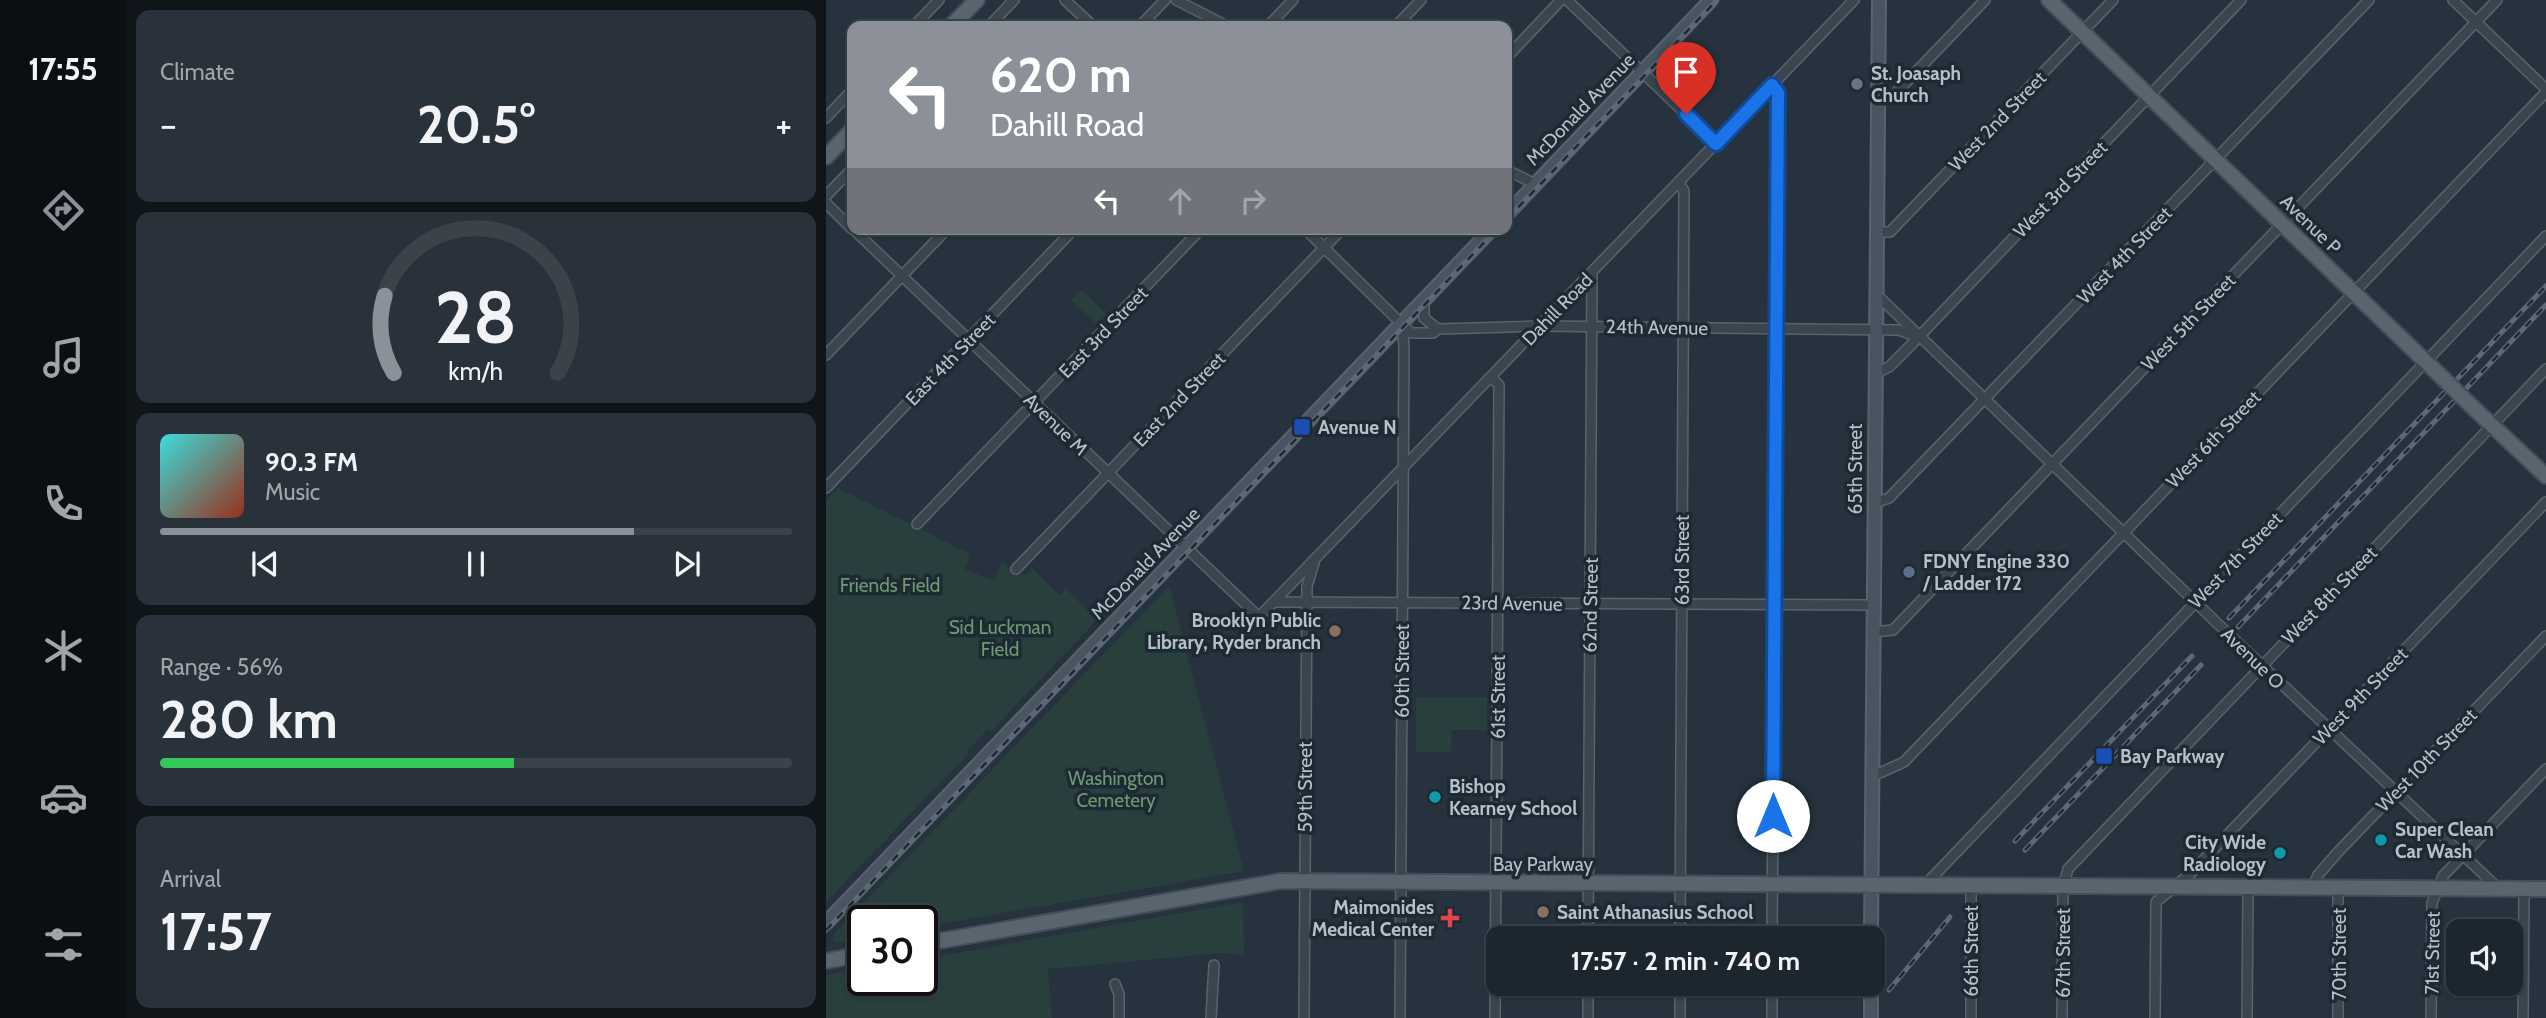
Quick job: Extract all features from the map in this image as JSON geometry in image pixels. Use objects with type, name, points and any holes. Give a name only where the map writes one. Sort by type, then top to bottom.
[{"type":"main road","points":[[956,21],[976,0]]},
{"type":"main road","name":"McDonald Avenue","points":[[1512,209],[1711,0]]},
{"type":"main road","name":"65th Street","points":[[1871,926],[1879,0]]},
{"type":"main road","name":"Avenue P","points":[[2049,0],[2546,477]]},
{"type":"main road","points":[[826,157],[847,135]]},
{"type":"main road","name":"McDonald Avenue","points":[[826,923],[1486,235]]},
{"type":"main road","name":"Bay Parkway","points":[[938,941],[1275,882],[1305,881],[2546,889]]},
{"type":"main road","points":[[826,961],[847,957]]},
{"type":"main road","points":[[1871,996],[1871,1018]]},
{"type":"street","points":[[919,21],[939,0]]},
{"type":"street","points":[[994,21],[1014,0]]},
{"type":"street","points":[[1065,0],[1088,21]]},
{"type":"street","points":[[1145,21],[1166,0]]},
{"type":"street","points":[[1176,0],[1217,21]]},
{"type":"street","points":[[1273,21],[1293,0]]},
{"type":"street","points":[[1401,21],[1421,0]]},
{"type":"street","points":[[1512,52],[1561,0]]},
{"type":"street","points":[[1567,0],[1716,144]]},
{"type":"street","name":"Dahill Road","points":[[1259,617],[1854,0]]},
{"type":"street","points":[[1878,101],[1891,98],[1985,0]]},
{"type":"street","name":"West 2nd Street","points":[[1876,232],[1890,232],[2113,0]]},
{"type":"street","name":"West 3rd Street","points":[[1875,374],[1889,367],[2241,0]]},
{"type":"street","name":"West 4th Street","points":[[1874,503],[1889,498],[1985,401],[2369,0]]},
{"type":"street","points":[[2453,0],[2546,90]]},
{"type":"street","name":"West 5th Street","points":[[1874,632],[1893,630],[2497,0]]},
{"type":"street","points":[[1772,85],[1778,93],[1772,926]]},
{"type":"street","name":"West 6th Street","points":[[1873,776],[1904,762],[2546,90]]},
{"type":"street","points":[[826,118],[847,95]]},
{"type":"street","points":[[1512,172],[1535,184]]},
{"type":"street","points":[[826,196],[847,174]]},
{"type":"street","name":"63rd Street","points":[[1679,183],[1684,191],[1680,926]]},
{"type":"street","name":"Avenue M","points":[[826,203],[847,223]]},
{"type":"street","name":"Avenue M","points":[[859,235],[1259,617]]},
{"type":"street","points":[[826,355],[941,235]]},
{"type":"street","name":"East 4th Street","points":[[826,488],[1068,235]]},
{"type":"street","name":"East 3rd Street","points":[[917,524],[1195,235]]},
{"type":"street","points":[[1311,235],[1402,324]]},
{"type":"street","name":"East 2nd Street","points":[[1016,569],[1336,235]]},
{"type":"street","name":"West 7th Street","points":[[1926,884],[2546,236]]},
{"type":"street","name":"62nd Street","points":[[1588,926],[1592,273]]},
{"type":"street","name":"Avenue O","points":[[1876,295],[2395,794],[2500,889]]},
{"type":"street","points":[[1424,301],[1424,318],[1438,329]]},
{"type":"street","name":"24th Avenue","points":[[1402,324],[1411,334],[1433,333],[1438,329],[1541,326],[1876,329]]},
{"type":"street","name":"60th Street","points":[[1400,1018],[1404,469],[1402,324]]},
{"type":"street","points":[[1876,329],[1899,330],[1918,337]]},
{"type":"street","name":"West 8th Street","points":[[2063,887],[2068,869],[2546,369]]},
{"type":"street","name":"61st Street","points":[[1492,377],[1499,385],[1495,1018]]},
{"type":"street","name":"West 9th Street","points":[[2155,1018],[2156,902],[2190,874],[2546,502]]},
{"type":"street","name":"59th Street","points":[[1304,1018],[1307,600],[1308,576],[1317,559]]},
{"type":"street","name":"23rd Avenue","points":[[1276,601],[1874,605]]},
{"type":"street","name":"West 10th Street","points":[[2312,889],[2318,875],[2338,852],[2546,636]]},
{"type":"street","points":[[2438,889],[2443,876],[2546,769]]},
{"type":"street","name":"66th Street","points":[[1971,884],[1971,1018]]},
{"type":"street","name":"67th Street","points":[[2062,1018],[2063,887]]},
{"type":"street","points":[[2247,1018],[2248,888]]},
{"type":"street","name":"70th Street","points":[[2337,889],[2339,1018]]},
{"type":"street","name":"71st Street","points":[[2431,1018],[2432,903],[2438,889]]},
{"type":"street","points":[[2524,890],[2524,1018]]},
{"type":"street","points":[[1211,1018],[1214,965]]},
{"type":"street","points":[[1115,985],[1119,994],[1119,1018]]},
{"type":"street","points":[[1588,996],[1588,1018]]},
{"type":"street","points":[[1679,1018],[1680,996]]},
{"type":"street","points":[[1772,996],[1772,1018]]},
{"type":"green space","points":[[1081,290],[1107,314],[1097,324],[1071,300]]},
{"type":"green space","points":[[838,488],[970,554],[965,569],[991,580],[995,578],[1002,561],[1017,575],[1025,575],[1032,568],[1060,595],[1066,589],[1097,620],[991,731],[988,729],[966,752],[968,754],[826,902],[826,501]]},
{"type":"green space","name":"Washington Cemetery","points":[[1169,586],[1244,871],[938,924],[938,905],[862,905]]},
{"type":"green space","points":[[1416,697],[1487,697],[1487,730],[1452,730],[1451,752],[1416,752]]},
{"type":"green space","points":[[1243,902],[1244,955],[1222,953],[1048,969],[1052,1018],[826,1018],[826,975],[847,972],[847,996],[938,996],[938,956]]},
{"type":"green space","name":"Washington Cemetery","points":[[847,920],[847,941],[835,943],[833,935]]},
{"type":"railway","points":[[1512,214],[1717,0]]},
{"type":"railway","points":[[826,930],[1491,235]]},
{"type":"railway","points":[[2229,618],[2546,286]]},
{"type":"railway","points":[[2238,627],[2546,305]]},
{"type":"railway","points":[[2015,841],[2192,656]]},
{"type":"railway","points":[[2025,850],[2201,665]]},
{"type":"railway","points":[[1889,990],[1950,917]]},
{"type":"place","name":"St. Joasaph Church","points":[[1857,84]]},
{"type":"place","name":"Avenue N","points":[[1302,427]]},
{"type":"place","name":"FDNY Engine 330 / Ladder 172","points":[[1909,572]]},
{"type":"place","name":"Brooklyn Public Library, Ryder branch","points":[[1335,631]]},
{"type":"place","name":"Bay Parkway","points":[[2104,756]]},
{"type":"place","name":"Bishop Kearney School","points":[[1435,797]]},
{"type":"place","name":"Super Clean Car Wash","points":[[2381,840]]},
{"type":"place","name":"City Wide Radiology","points":[[2280,853]]},
{"type":"place","name":"Saint Athanasius School","points":[[1543,912]]},
{"type":"place","name":"Maimonides Medical Center","points":[[1450,918]]},
{"type":"route","points":[[1686,114],[1716,144],[1772,85],[1778,93],[1773,816]]},
{"type":"park label","name":"Friends Field","points":[[890,585]]},
{"type":"park label","name":"Sid Luckman Field","points":[[1000,638]]}]
